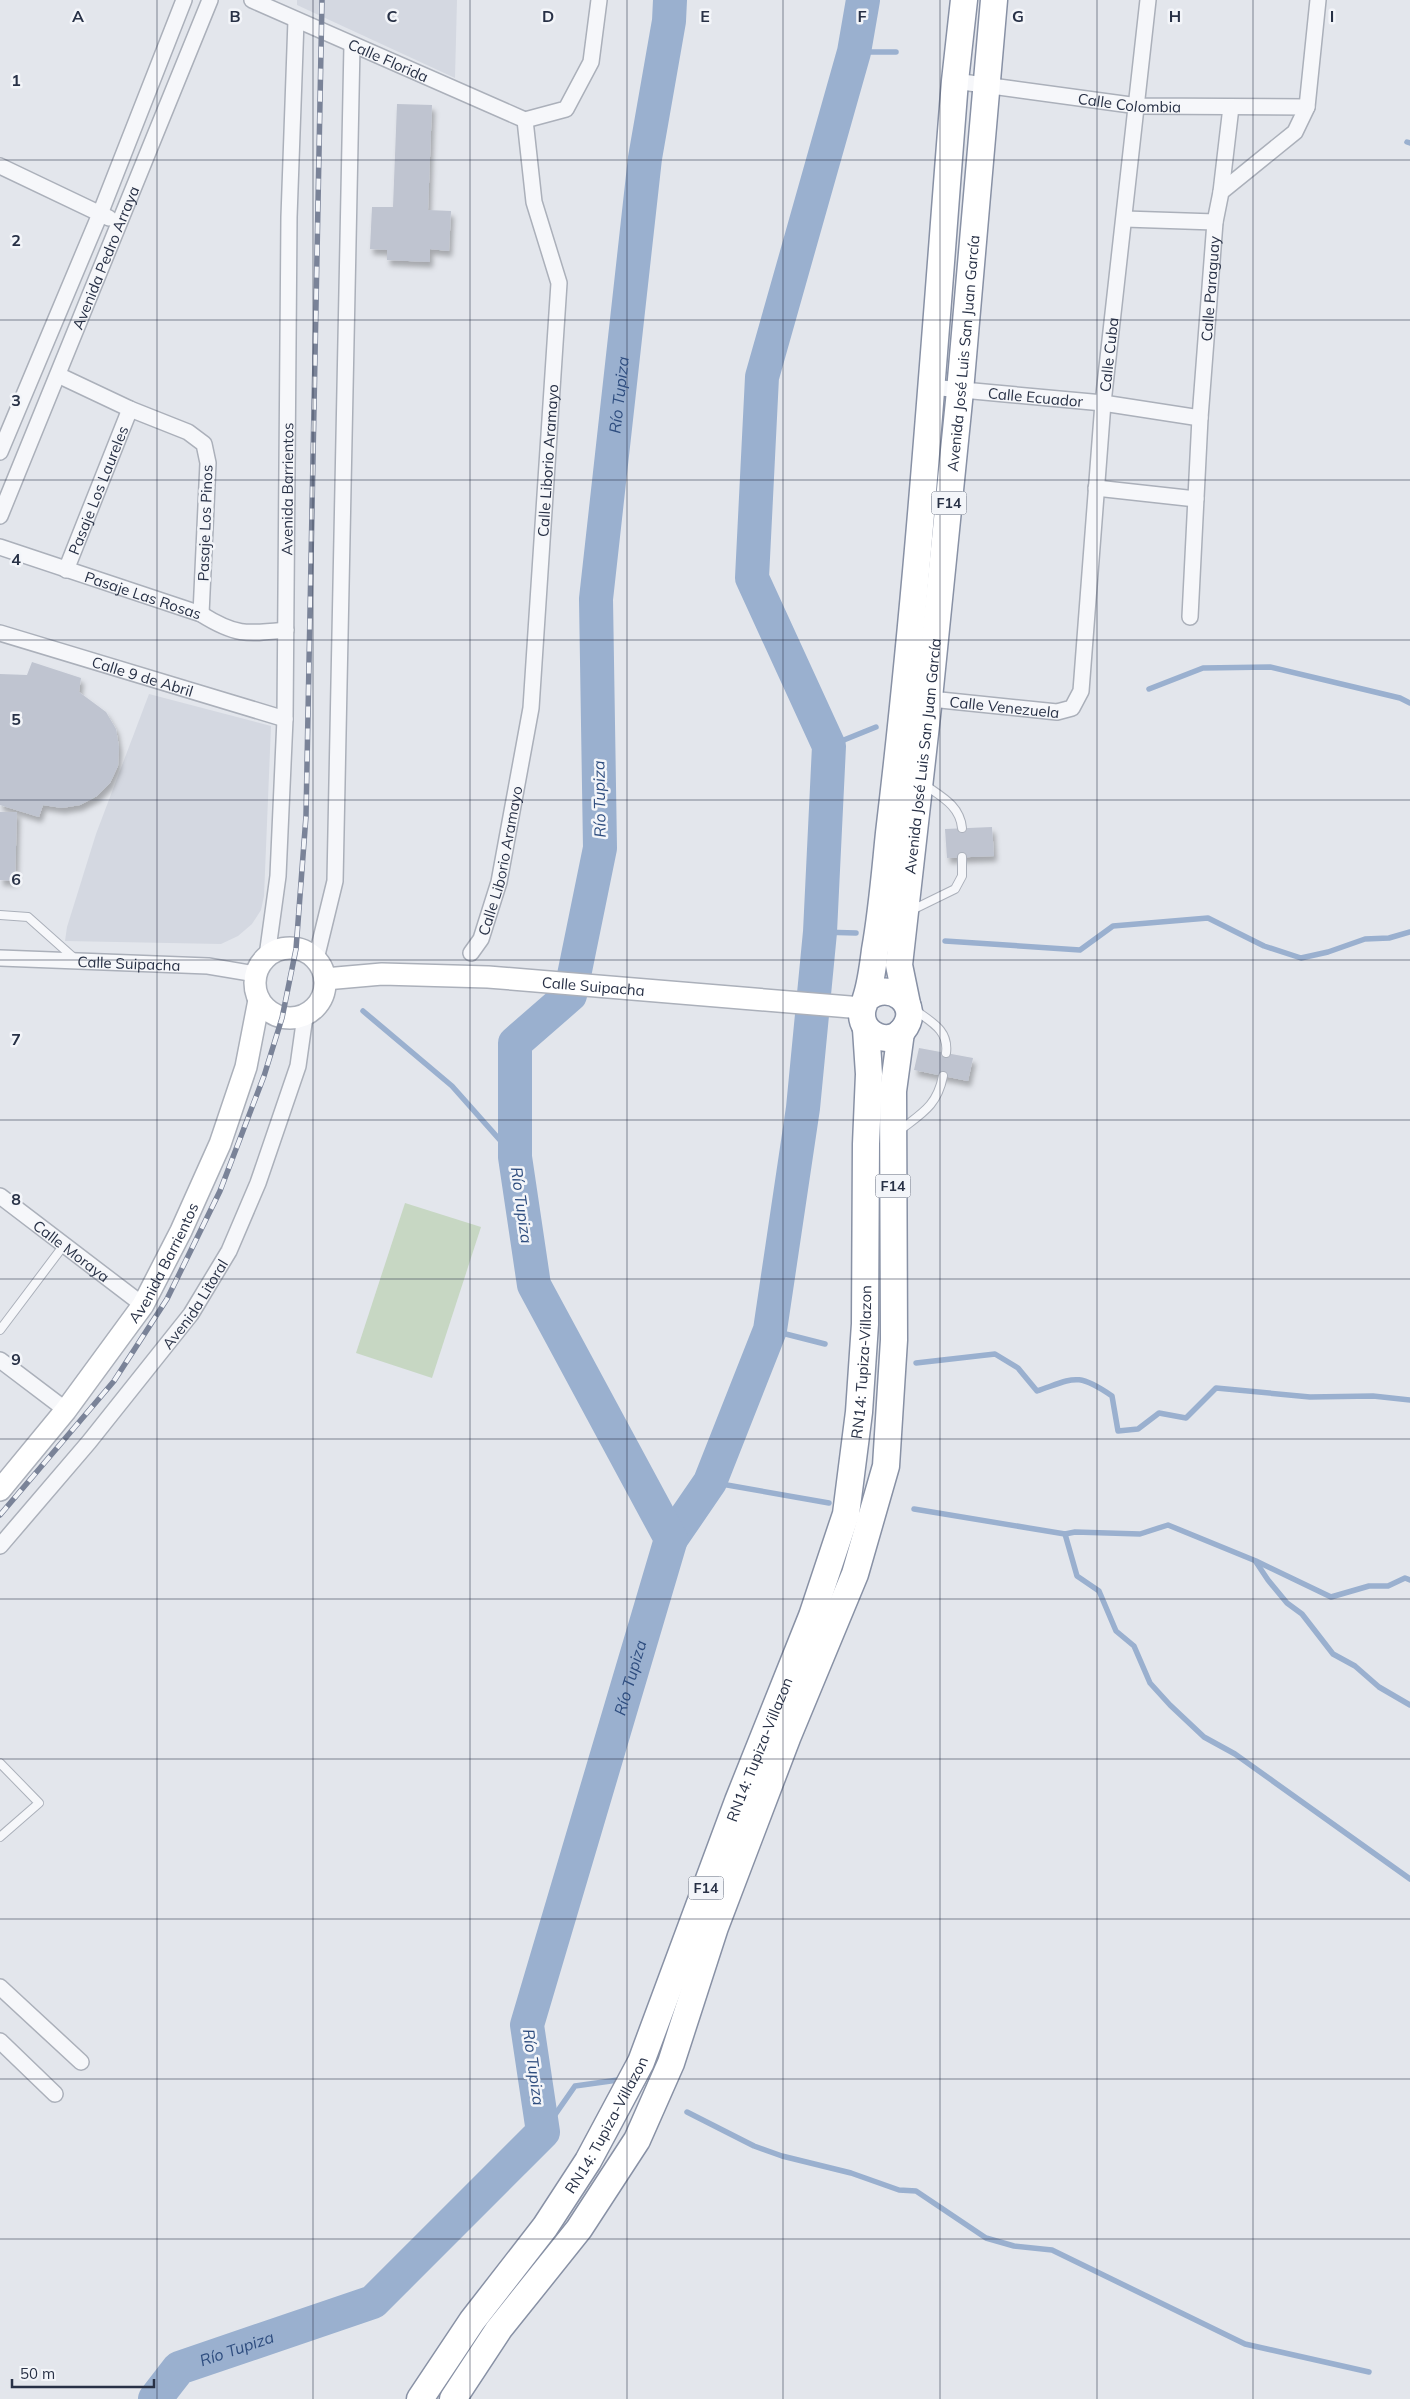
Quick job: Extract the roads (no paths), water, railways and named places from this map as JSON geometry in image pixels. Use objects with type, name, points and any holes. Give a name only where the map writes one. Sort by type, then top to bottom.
[{"type":"highway","name":"Avenida José Luis San Juan García","points":[[907,1004],[899,965],[920,782],[917,698],[930,387],[955,81],[964,0]]},
{"type":"highway","name":"Avenida José Luis San Juan García","points":[[865,1012],[917,698],[960,390],[985,84],[994,0]]},
{"type":"highway","points":[[901,1032],[894,1036],[879,1038],[865,1012],[872,994],[888,991],[896,993],[907,1004]]},
{"type":"highway","name":"F14","points":[[901,1032],[908,1019],[907,1004]]},
{"type":"highway","name":"RN14: Tupiza-Villazon","points":[[420,2399],[493,2294],[545,2227],[588,2161],[641,2062],[738,1801],[812,1616],[846,1514],[859,1406],[865,1324],[866,1144],[870,1074],[865,1012]]},
{"type":"highway","name":"RN14: Tupiza-Villazon","points":[[453,2399],[514,2310],[579,2229],[637,2140],[671,2063],[715,1927],[859,1560],[886,1466],[894,1340],[893,1091],[901,1032]]},
{"type":"highway","points":[[859,1406],[889,1408]]},
{"type":"highway","points":[[834,1551],[859,1560]]},
{"type":"highway","points":[[662,2008],[687,2014]]},
{"type":"highway","points":[[493,2294],[514,2310]]},
{"type":"street","name":"Avenida Pedro Arraya","points":[[0,452],[100,214],[184,0]]},
{"type":"street","name":"Avenida Pedro Arraya","points":[[0,516],[19,465],[58,375],[210,0]]},
{"type":"street","name":"Calle Florida","points":[[252,0],[526,120]]},
{"type":"street","points":[[526,120],[566,109],[591,62],[599,0]]},
{"type":"street","name":"Calle Cuba","points":[[1072,708],[1081,691],[1103,403],[1138,106],[1148,0]]},
{"type":"street","points":[[1221,192],[1295,132],[1307,107],[1318,0]]},
{"type":"street","name":"Avenida Barrientos","points":[[267,956],[278,876],[285,719],[290,217],[296,20]]},
{"type":"street","points":[[316,959],[335,881],[352,45]]},
{"type":"street","name":"Calle Colombia","points":[[955,81],[1138,106],[1307,107]]},
{"type":"street","name":"Calle Paraguay","points":[[1190,617],[1200,418],[1215,222],[1221,192],[1231,107]]},
{"type":"street","name":"Calle Liborio Aramayo","points":[[471,953],[481,939],[499,882],[531,708],[559,283],[534,202],[526,120]]},
{"type":"street","points":[[0,166],[120,222]]},
{"type":"street","points":[[1125,219],[1215,222]]},
{"type":"street","name":"Pasaje Los Pinos","points":[[58,375],[130,409],[188,432],[204,444],[208,463],[201,614]]},
{"type":"street","name":"Calle Ecuador","points":[[930,387],[1103,403],[1200,418]]},
{"type":"street","name":"Pasaje Los Laureles","points":[[66,570],[130,409]]},
{"type":"street","points":[[0,457],[19,465]]},
{"type":"street","points":[[1096,488],[1196,499]]},
{"type":"street","name":"Pasaje Las Rosas","points":[[0,547],[201,614],[231,631],[248,633],[286,630]]},
{"type":"street","name":"Calle 9 de Abril","points":[[0,633],[285,719]]},
{"type":"street","name":"Calle Venezuela","points":[[917,698],[1057,712],[1072,708]]},
{"type":"street","points":[[286,948],[307,952],[316,959],[325,978],[324,992],[320,1002],[305,1016],[294,1019],[282,1018],[272,1014],[259,1000],[255,989],[256,974],[259,966],[267,956],[286,948]]},
{"type":"street","name":"Calle Suipacha","points":[[0,958],[208,966],[256,974]]},
{"type":"street","name":"Calle Suipacha","points":[[325,978],[382,974],[488,977],[865,1012]]},
{"type":"street","name":"Avenida Barrientos","points":[[0,1490],[66,1410],[143,1305],[181,1231],[220,1144],[246,1067],[259,1000]]},
{"type":"street","name":"Avenida Litoral","points":[[0,1546],[89,1442],[185,1321],[229,1251],[258,1183],[298,1066],[305,1016]]},
{"type":"street","name":"Calle Moraya","points":[[0,1196],[143,1305]]},
{"type":"street","points":[[0,1360],[66,1410]]},
{"type":"street","points":[[0,1987],[82,2062]]},
{"type":"street","points":[[0,2041],[55,2094]]},
{"type":"lane","points":[[920,782],[953,805],[961,818],[962,828]]},
{"type":"lane","points":[[904,914],[955,889],[962,876],[962,857]]},
{"type":"lane","points":[[0,915],[28,917],[77,961]]},
{"type":"lane","points":[[907,1004],[942,1030],[948,1043],[946,1053]]},
{"type":"lane","points":[[893,1135],[933,1105],[940,1092],[943,1076]]},
{"type":"lane","points":[[0,1330],[64,1245]]},
{"type":"lane","points":[[0,1763],[39,1803],[0,1837]]},
{"type":"waterway","name":"Río Tupiza","points":[[155,2399],[179,2368],[373,2302],[543,2132],[527,2025],[671,1539],[534,1285],[515,1157],[515,1043],[570,995],[600,848],[596,599],[645,158],[669,21],[670,0]]},
{"type":"waterway","name":"Río Tupiza","points":[[671,1539],[710,1482],[770,1330],[803,1108],[820,932],[829,746],[752,578],[762,377],[854,52],[863,0]]},
{"type":"waterway","points":[[854,52],[896,52]]},
{"type":"waterway","points":[[1149,689],[1203,668],[1270,667],[1400,698],[1410,703]]},
{"type":"waterway","points":[[829,746],[876,727]]},
{"type":"waterway","points":[[945,941],[1080,950],[1113,926],[1208,918],[1264,946],[1301,958],[1328,952],[1365,939],[1389,938],[1410,932]]},
{"type":"waterway","points":[[820,932],[856,933]]},
{"type":"waterway","points":[[363,1011],[452,1086],[515,1157]]},
{"type":"waterway","points":[[770,1330],[825,1344]]},
{"type":"waterway","points":[[916,1363],[995,1354],[1018,1368],[1037,1391],[1068,1381],[1083,1380],[1112,1396],[1118,1431],[1138,1429],[1159,1413],[1186,1418],[1216,1388],[1310,1397],[1373,1396],[1410,1400]]},
{"type":"waterway","points":[[710,1482],[829,1503]]},
{"type":"waterway","points":[[914,1509],[1065,1534],[1075,1532],[1140,1534],[1168,1525],[1256,1561],[1331,1597],[1369,1586],[1388,1586],[1405,1578],[1410,1580]]},
{"type":"waterway","points":[[1065,1534],[1077,1576],[1099,1591],[1116,1631],[1134,1646],[1150,1683],[1170,1705],[1204,1737],[1235,1754],[1410,1879]]},
{"type":"waterway","points":[[1256,1562],[1287,1603],[1302,1614],[1333,1654],[1355,1666],[1379,1687],[1410,1705]]},
{"type":"waterway","points":[[543,2132],[575,2086],[618,2080]]},
{"type":"waterway","points":[[687,2112],[754,2146],[782,2156],[851,2173],[899,2190],[916,2191],[986,2238],[1014,2246],[1052,2250],[1245,2344],[1369,2372]]},
{"type":"railway","points":[[0,1515],[114,1381],[167,1299],[220,1191],[264,1076],[282,1018],[296,949],[306,816],[322,0]]}]
